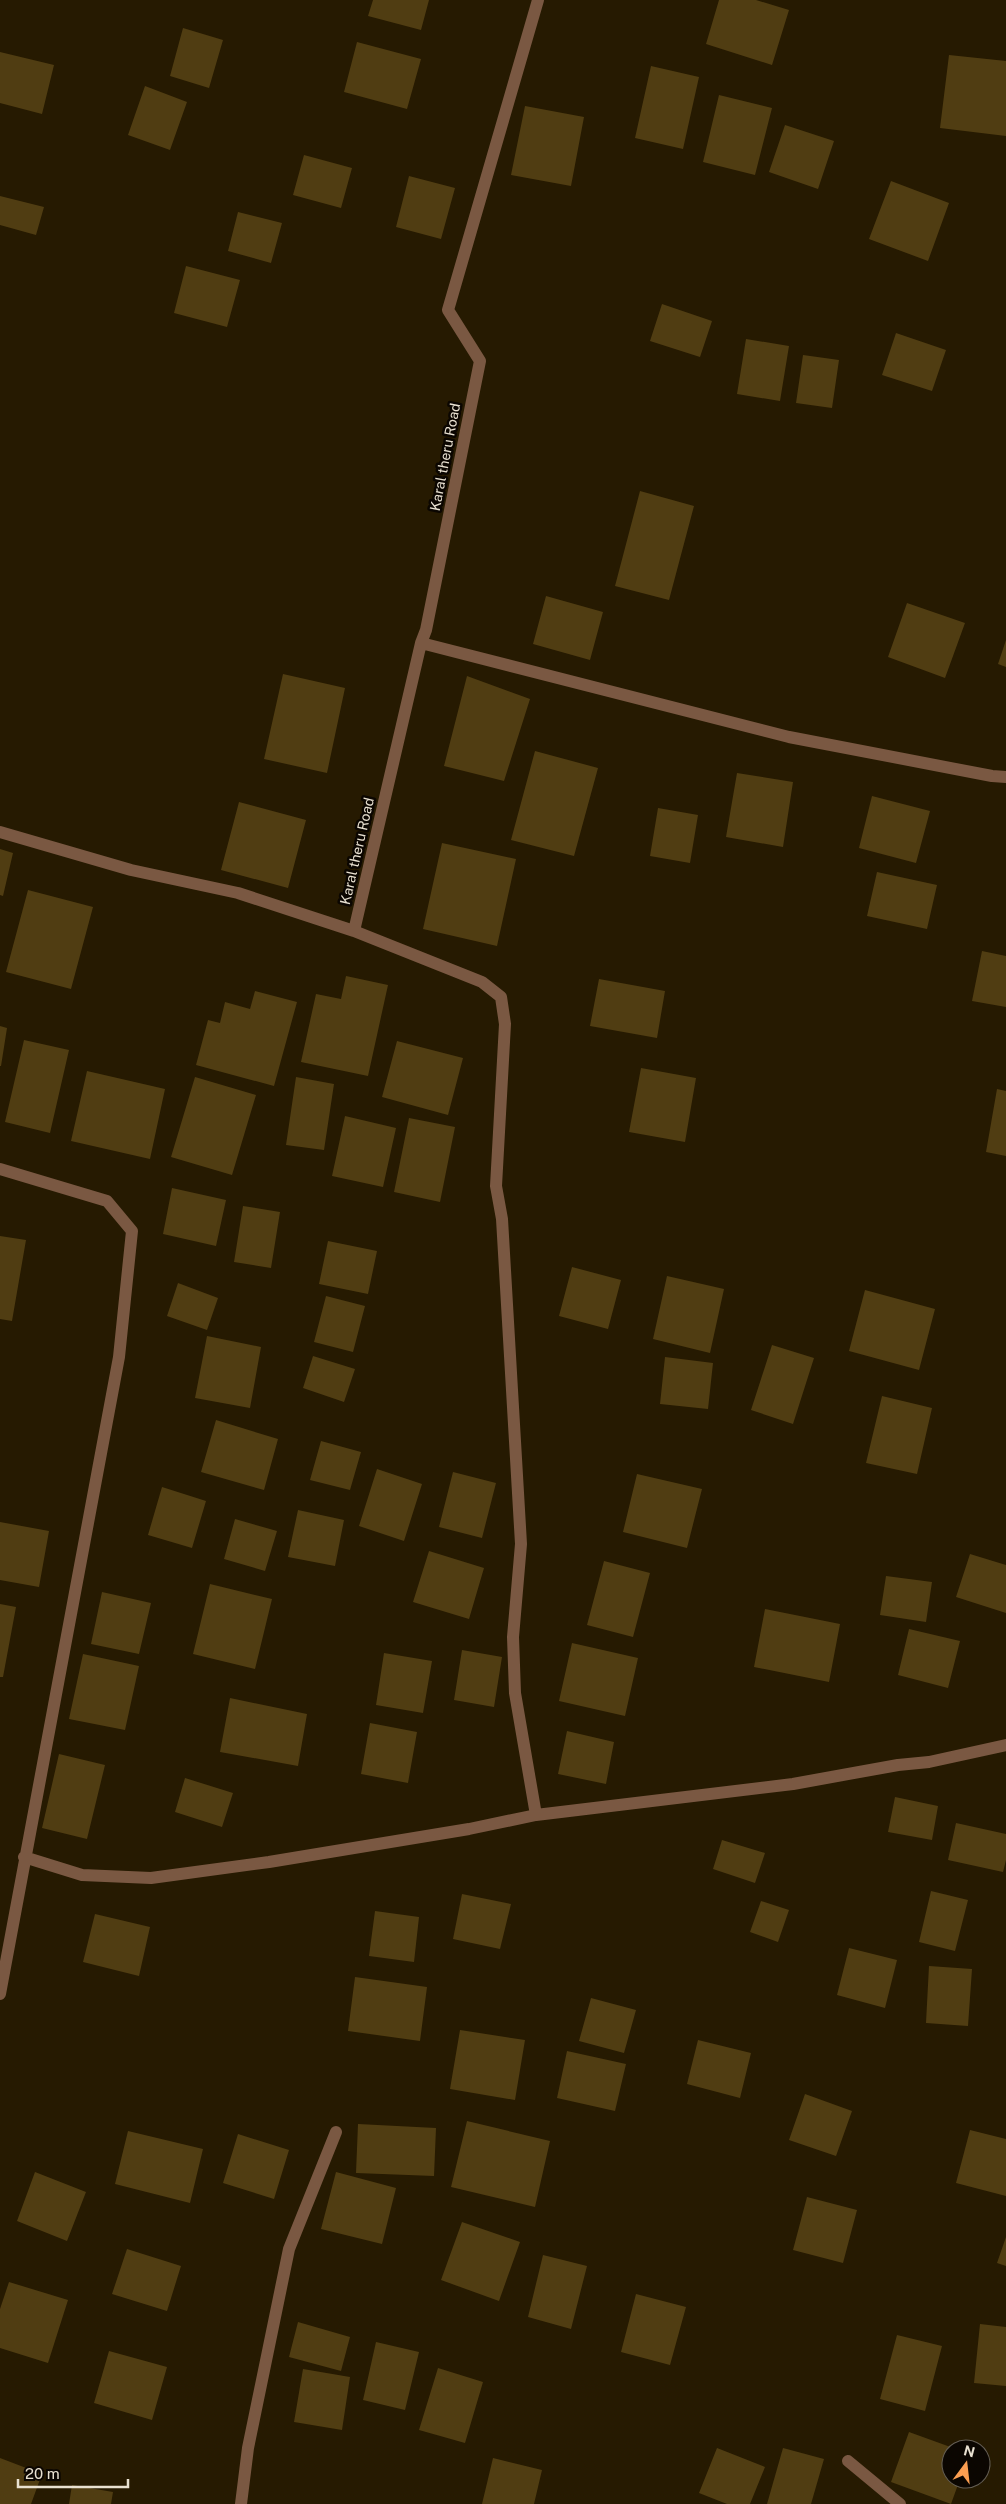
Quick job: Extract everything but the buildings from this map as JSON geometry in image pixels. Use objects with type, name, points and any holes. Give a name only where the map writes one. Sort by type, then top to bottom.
[{"type":"street","name":"Karal theru Road","points":[[354,931],[421,643],[426,630],[480,361],[448,310],[538,0]]},
{"type":"street","points":[[421,643],[789,737],[992,776],[1006,777]]},
{"type":"street","points":[[0,832],[131,870],[238,893],[354,931],[482,982],[501,997],[505,1024],[496,1186],[502,1219],[521,1544],[513,1637],[515,1693],[536,1815]]},
{"type":"street","points":[[0,1169],[107,1201],[132,1231],[119,1356],[24,1857],[0,1994]]},
{"type":"street","points":[[24,1857],[82,1874],[151,1878],[269,1862],[469,1829],[536,1815],[793,1784],[898,1764],[929,1762],[1006,1745]]},
{"type":"street","points":[[241,2504],[248,2448],[289,2249],[336,2132]]},
{"type":"street","points":[[848,2461],[900,2504]]}]
